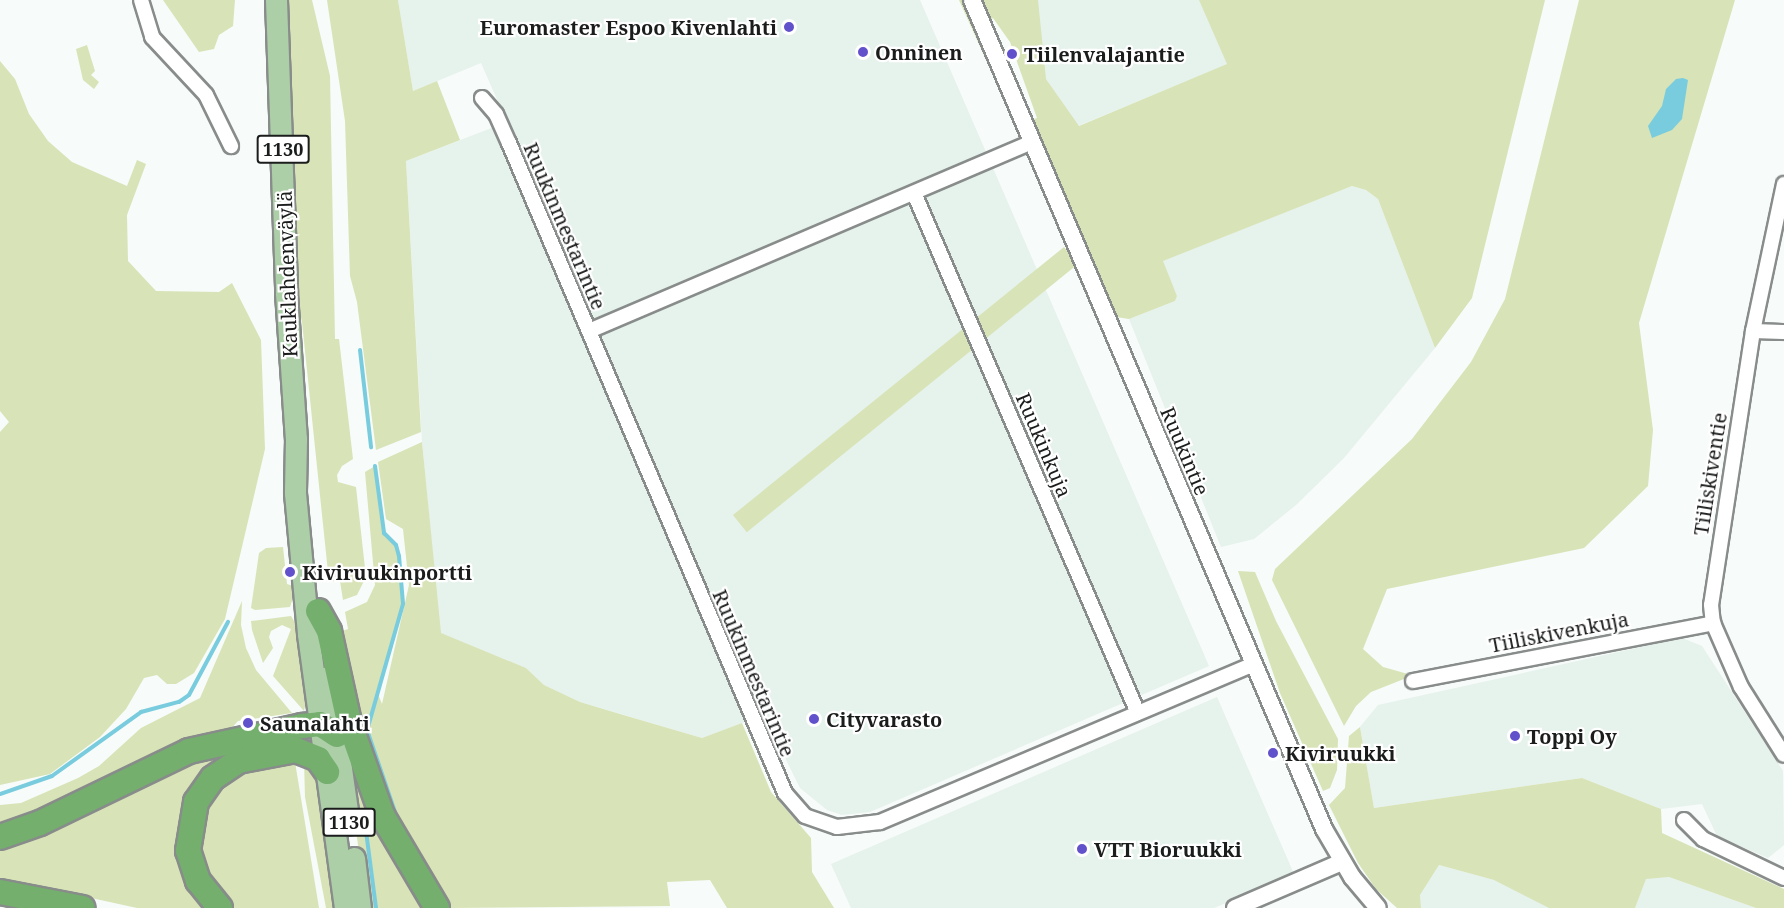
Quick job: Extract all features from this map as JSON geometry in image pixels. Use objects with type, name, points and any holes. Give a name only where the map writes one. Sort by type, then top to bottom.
[{"type":"highway","points":[[319,627],[382,815],[437,908]]},
{"type":"highway","points":[[0,837],[40,823],[189,751],[229,739],[329,730]]},
{"type":"highway","points":[[220,908],[198,881],[188,851],[196,802],[213,778],[238,761],[296,750],[318,759],[327,772]]},
{"type":"highway","points":[[0,892],[82,908]]},
{"type":"main road","name":"Kauklahdenväylä","points":[[276,0],[286,293],[296,439],[294,464],[309,584],[319,627],[329,730],[360,908]]},
{"type":"main road","name":"Kauklahdenväylä","points":[[329,730],[327,772],[345,908]]},
{"type":"street","points":[[141,0],[152,38],[206,95],[231,146]]},
{"type":"street","name":"Ruukintie","points":[[972,0],[1324,829],[1342,862],[1378,908]]},
{"type":"street","name":"Ruukinmestarintie","points":[[482,98],[496,114],[509,142],[785,793],[805,816],[837,827],[880,822],[1254,664]]},
{"type":"street","points":[[589,331],[1032,142]]},
{"type":"street","name":"Tiiliskiventie","points":[[1784,184],[1753,331],[1717,556],[1713,623],[1741,687],[1784,755]]},
{"type":"street","name":"Ruukinkuja","points":[[915,192],[1138,713]]},
{"type":"street","points":[[1753,331],[1784,332]]},
{"type":"street","name":"Tiiliskivenkuja","points":[[1413,681],[1713,623]]},
{"type":"street","points":[[1684,820],[1703,840],[1784,878]]},
{"type":"street","points":[[1235,908],[1342,862]]},
{"type":"shaded area","points":[[398,0],[920,0],[1209,666],[870,812],[842,815],[827,810],[800,788],[764,715],[702,738],[580,702],[544,685],[526,668],[440,633],[422,442],[406,161],[507,122],[481,63],[413,91]]},
{"type":"shaded area","points":[[1004,0],[1321,0],[1240,59],[1078,126],[1046,79]]},
{"type":"shaded area","points":[[1352,186],[1366,190],[1378,199],[1435,348],[1344,458],[1296,505],[1254,539],[1221,547],[1129,319],[1175,301],[1177,296],[1162,261]]},
{"type":"shaded area","points":[[1682,638],[1702,646],[1783,771],[1784,845],[1768,858],[1717,836],[1702,804],[1661,809],[1582,778],[1374,808],[1360,727],[1378,705]]},
{"type":"shaded area","points":[[1217,697],[1294,874],[1214,908],[851,908],[831,864]]},
{"type":"shaded area","points":[[1439,865],[1592,908],[1421,908],[1420,895]]},
{"type":"shaded area","points":[[1669,877],[1756,908],[1635,908],[1646,878]]},
{"type":"green space","points":[[163,0],[235,0],[233,26],[219,35],[214,49],[199,52]]},
{"type":"green space","points":[[283,0],[312,0],[330,76],[335,339],[339,339],[353,459],[342,466],[337,475],[338,482],[356,487],[366,577],[357,595],[343,600],[340,581],[329,582],[302,322],[292,275]]},
{"type":"green space","points":[[327,0],[398,0],[413,91],[437,81],[460,140],[406,161],[421,432],[376,450],[357,302],[350,276],[345,121]]},
{"type":"green space","points":[[959,0],[965,0],[1016,119],[1013,120]]},
{"type":"green space","points":[[980,0],[1038,0],[1046,79],[1079,126],[1227,64],[1199,0],[1545,0],[1472,298],[1435,348],[1378,199],[1366,190],[1352,186],[1163,261],[1177,296],[1175,301],[1129,319],[1116,317],[1032,120],[1037,118],[1010,42],[993,18],[989,21]]},
{"type":"green space","points":[[1579,0],[1735,0],[1639,323],[1653,430],[1648,486],[1584,548],[1387,589],[1363,649],[1383,667],[1408,674],[1409,677],[1371,692],[1356,706],[1344,726],[1272,580],[1275,569],[1412,439],[1471,362],[1505,299]]},
{"type":"green space","points":[[87,45],[95,71],[91,75],[99,82],[94,89],[83,80],[76,49]]},
{"type":"green space","points":[[0,61],[15,79],[29,114],[48,141],[72,162],[127,186],[137,160],[146,164],[127,215],[128,261],[156,291],[219,292],[232,283],[261,340],[265,449],[225,619],[194,673],[176,684],[167,684],[157,675],[144,678],[126,709],[100,737],[50,774],[0,785],[0,432],[9,422],[0,411]]},
{"type":"green space","points":[[1064,247],[1078,264],[747,532],[733,515]]},
{"type":"green space","points":[[422,442],[441,633],[526,668],[544,685],[580,702],[620,714],[702,738],[742,723],[771,792],[811,838],[812,872],[834,908],[727,908],[710,880],[667,882],[670,906],[450,908],[405,840],[361,734],[337,633],[348,629],[345,612],[367,602],[375,585],[365,472],[375,466],[384,533],[396,545],[399,556],[403,604],[378,694],[382,704],[409,585],[403,529],[386,519],[378,462]]},
{"type":"green space","points":[[283,547],[287,584],[293,586],[294,595],[290,607],[255,610],[251,608],[259,553],[266,548]]},
{"type":"green space","points":[[1238,571],[1255,572],[1276,621],[1338,739],[1337,770],[1330,788],[1323,791],[1280,693]]},
{"type":"green space","points":[[242,601],[241,625],[246,648],[256,670],[292,713],[238,721],[227,733],[0,832],[0,805],[21,803],[78,778],[99,766],[141,728],[200,698]]},
{"type":"green space","points":[[291,616],[297,626],[307,697],[304,711],[273,676],[291,629],[282,625],[271,631],[269,637],[273,648],[263,663],[252,630],[251,621]]},
{"type":"green space","points":[[341,725],[429,908],[367,908]]},
{"type":"green space","points":[[1360,727],[1374,808],[1582,778],[1661,809],[1662,833],[1784,889],[1784,908],[1756,908],[1669,877],[1646,879],[1635,908],[1549,908],[1494,880],[1439,865],[1420,895],[1421,908],[1397,908],[1376,889],[1358,863],[1329,805],[1345,788],[1349,736]]},
{"type":"green space","points":[[265,746],[188,812],[211,908],[137,908],[0,878],[0,843],[178,762]]},
{"type":"green space","points":[[267,759],[295,762],[319,908],[230,908],[198,861],[203,807],[234,771]]},
{"type":"green space","points":[[304,760],[319,781],[341,908],[326,908],[305,797]]},
{"type":"water","points":[[1676,79],[1688,80],[1682,119],[1672,130],[1652,138],[1648,126],[1662,106],[1666,89]]},
{"type":"waterway","points":[[360,350],[371,447]]},
{"type":"waterway","points":[[375,466],[384,533],[396,545],[399,556],[403,604],[367,730],[395,812]]},
{"type":"waterway","points":[[0,794],[52,776],[141,712],[179,702],[189,695],[228,622]]},
{"type":"waterway","points":[[368,823],[366,831],[376,908]]},
{"type":"place","name":"Euromaster Espoo Kivenlahti","points":[[789,27]]},
{"type":"place","name":"Onninen","points":[[863,52]]},
{"type":"place","name":"Tiilenvalajantie","points":[[1012,54]]},
{"type":"place","name":"Kiviruukinportti","points":[[290,572]]},
{"type":"place","name":"Cityvarasto","points":[[814,719]]},
{"type":"place","name":"Saunalahti","points":[[248,723]]},
{"type":"place","name":"Toppi Oy","points":[[1515,736]]},
{"type":"place","name":"Kiviruukki","points":[[1273,753]]},
{"type":"place","name":"VTT Bioruukki","points":[[1082,849]]}]
